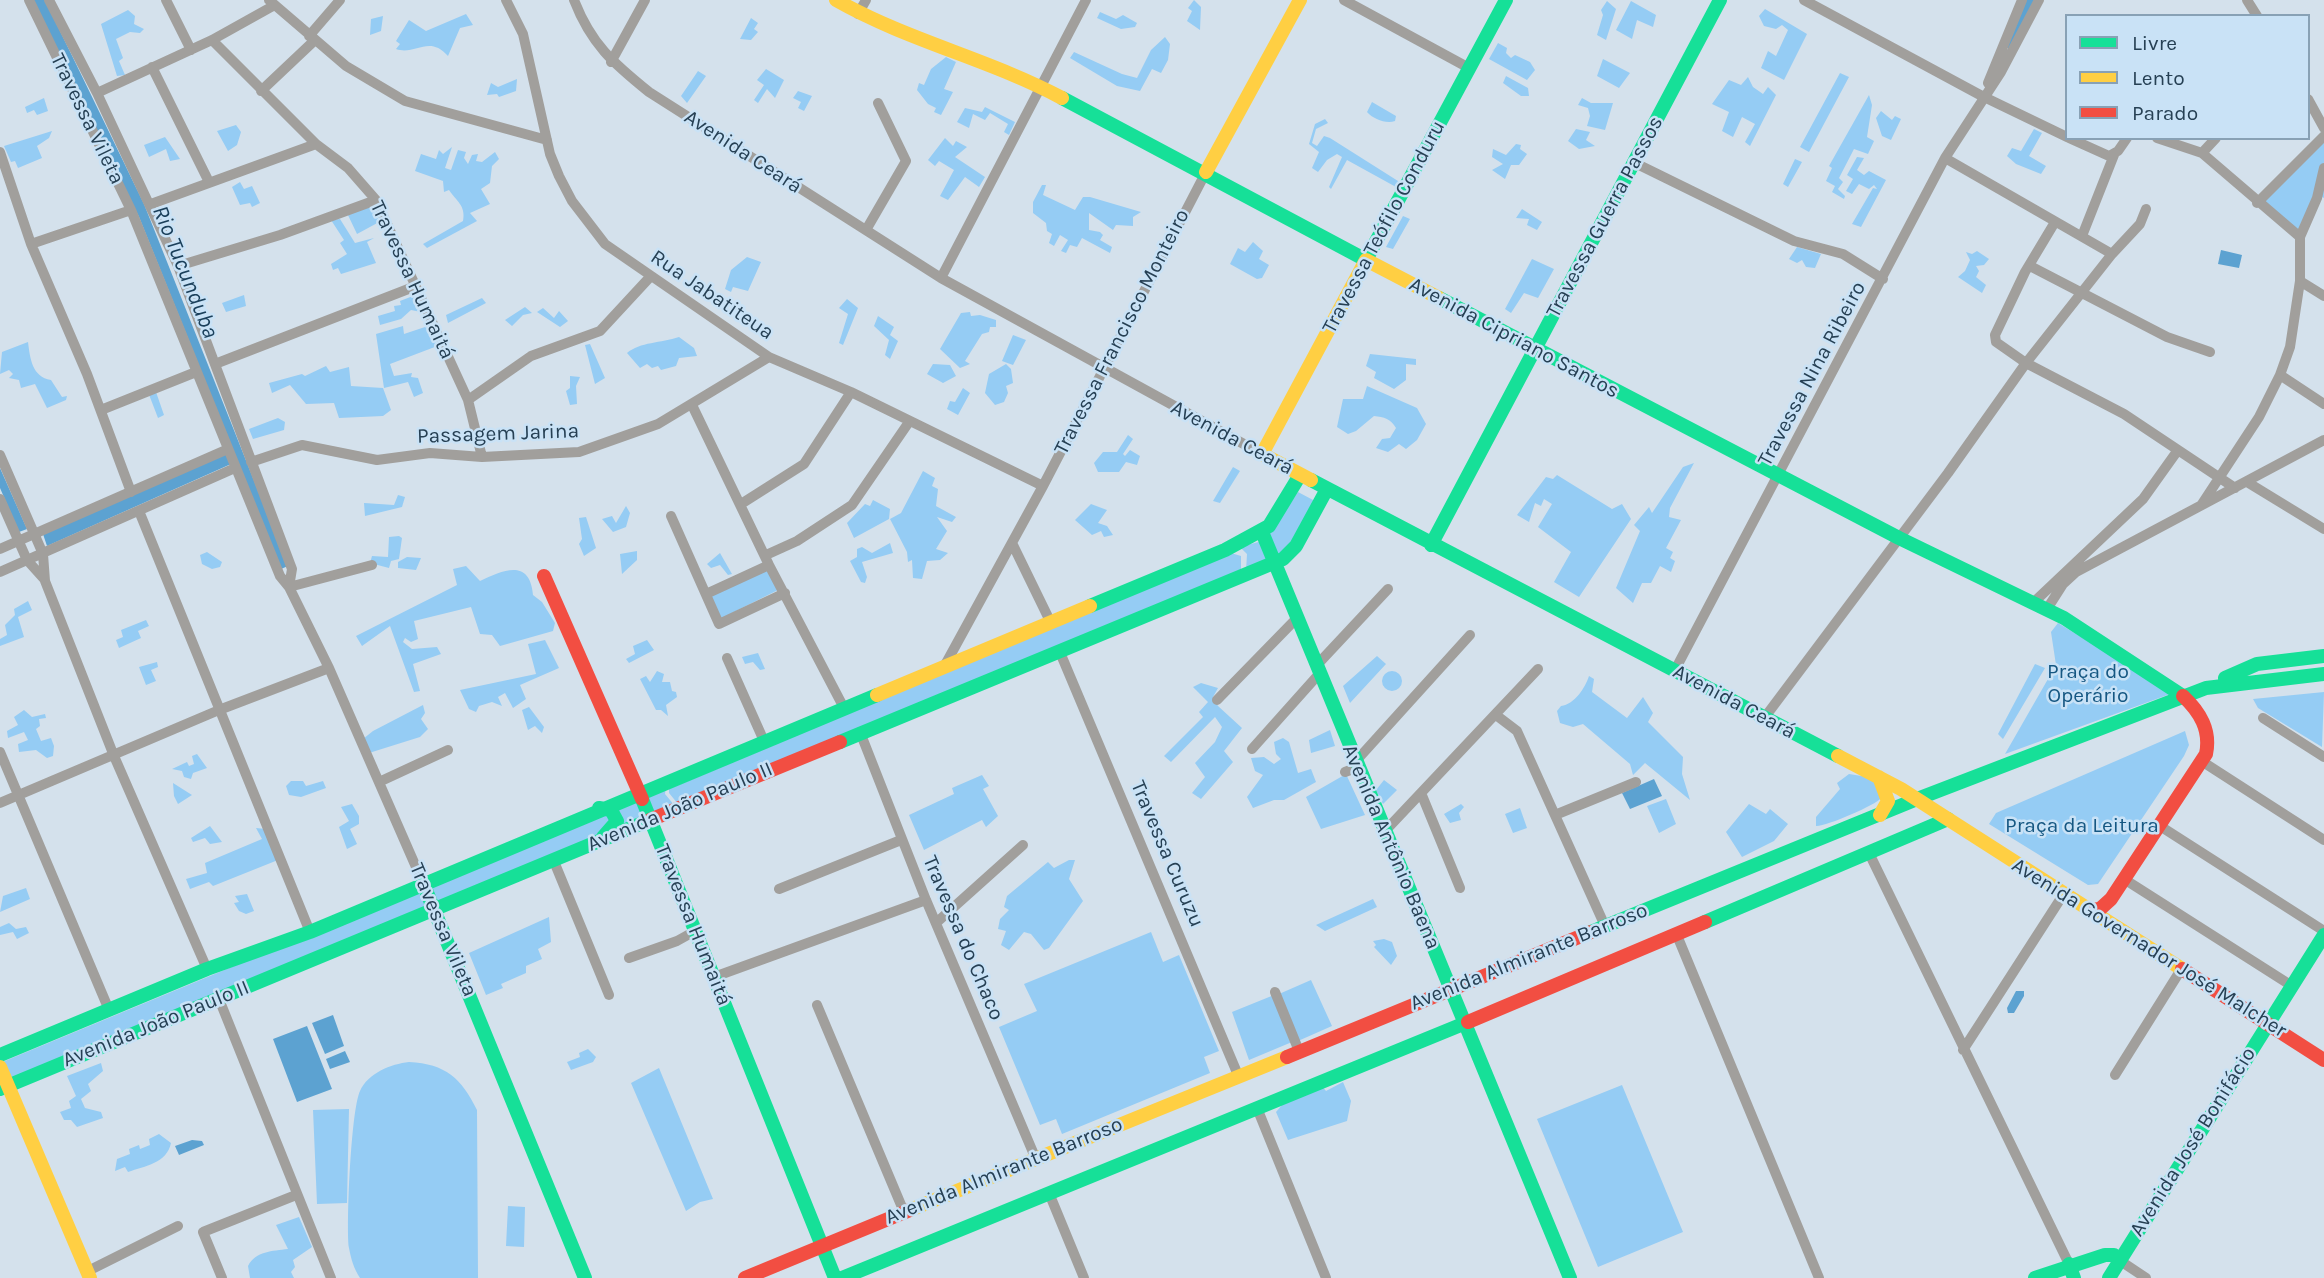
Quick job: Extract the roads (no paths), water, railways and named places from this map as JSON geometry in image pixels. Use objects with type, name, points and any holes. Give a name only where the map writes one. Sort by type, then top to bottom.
[{"type":"main road","name":"Avenida Cipriano Santos","points":[[836,0],[858,14],[901,34],[985,61],[1040,86],[1206,172],[1366,260],[1899,538],[2040,606],[2183,696]]},
{"type":"main road","name":"Travessa Francisco Monteiro","points":[[1206,172],[1300,0]]},
{"type":"main road","name":"Travessa Teófilo Conduru","points":[[1262,454],[1506,0]]},
{"type":"main road","name":"Travessa Guerra Passos","points":[[1431,545],[1720,0]]},
{"type":"main road","name":"Avenida Ceará","points":[[1262,454],[1431,545],[1879,777],[1943,816]]},
{"type":"main road","name":"Avenida João Paulo II","points":[[0,1055],[207,969],[310,932],[600,808],[1225,550],[1262,532],[1273,522],[1300,475]]},
{"type":"main road","name":"Avenida João Paulo II","points":[[4,1087],[1273,563],[1292,552],[1327,489]]},
{"type":"main road","name":"Avenida Antônio Baena","points":[[1262,532],[1318,670],[1353,766],[1385,831],[1570,1278]]},
{"type":"main road","points":[[1225,550],[1239,550],[1246,556],[1247,564],[1237,577]]},
{"type":"main road","name":"Travessa Humaitá","points":[[544,576],[639,792],[835,1278]]},
{"type":"main road","points":[[2221,684],[2226,677],[2257,664],[2324,656]]},
{"type":"main road","name":"Avenida Almirante Barroso","points":[[745,1278],[1035,1157],[1917,799],[2183,696],[2221,684],[2324,674]]},
{"type":"main road","points":[[2088,910],[2105,906],[2203,762],[2208,748],[2204,724],[2197,708],[2183,696]]},
{"type":"main road","points":[[686,804],[671,802],[667,791],[688,772]]},
{"type":"main road","points":[[1879,777],[1889,796],[1889,803],[1880,815]]},
{"type":"main road","points":[[596,842],[614,828],[617,821],[614,812],[600,808]]},
{"type":"main road","name":"Avenida Almirante Barroso","points":[[842,1278],[1465,1023],[1869,853],[1943,816]]},
{"type":"main road","name":"Avenida Governador José Malcher","points":[[1943,816],[2324,1060]]},
{"type":"main road","name":"Travessa Vileta","points":[[423,883],[586,1278]]},
{"type":"main road","name":"Avenida José Bonifácio","points":[[2109,1278],[2324,933]]},
{"type":"main road","points":[[0,1068],[4,1087],[89,1275]]},
{"type":"main road","points":[[2035,1278],[2072,1271],[2105,1255],[2115,1255],[2119,1260]]},
{"type":"street","name":"Travessa Vileta","points":[[29,0],[131,210],[280,576],[289,587],[329,668],[423,883]]},
{"type":"street","name":"Travessa Vileta","points":[[49,0],[151,204],[178,266],[292,569],[289,587]]},
{"type":"street","points":[[166,0],[191,50]]},
{"type":"street","points":[[261,91],[312,38],[340,0]]},
{"type":"street","name":"Rua Jabatiteua","points":[[506,0],[523,34],[547,140],[559,176],[592,229],[619,256],[769,357],[851,392],[1043,486]]},
{"type":"street","name":"Avenida Ceará","points":[[574,0],[585,29],[611,62],[649,92],[942,278],[1262,454]]},
{"type":"street","points":[[611,62],[645,0]]},
{"type":"street","points":[[858,14],[866,0]]},
{"type":"street","points":[[942,278],[1087,0]]},
{"type":"street","points":[[1344,0],[1469,68]]},
{"type":"street","points":[[1804,0],[1982,96],[2065,137]]},
{"type":"street","name":"Travessa Nina Ribeiro","points":[[1982,96],[2022,0]]},
{"type":"street","name":"Travessa Nina Ribeiro","points":[[1675,670],[1884,279],[1945,158],[1982,96],[2001,72],[2039,0]]},
{"type":"street","points":[[97,93],[212,40],[271,3],[346,66],[405,101],[547,140]]},
{"type":"street","name":"Travessa Humaitá","points":[[212,40],[316,144],[348,168],[376,200],[468,400],[482,457]]},
{"type":"street","points":[[152,67],[209,182]]},
{"type":"street","points":[[866,230],[906,161],[878,103]]},
{"type":"street","points":[[2310,103],[2324,128]]},
{"type":"street","points":[[2257,203],[2324,136]]},
{"type":"street","points":[[2073,140],[2109,155]]},
{"type":"street","points":[[2082,236],[2109,155],[2125,140]]},
{"type":"street","points":[[2163,140],[2202,153],[2257,203],[2300,237]]},
{"type":"street","points":[[2202,153],[2214,140]]},
{"type":"street","points":[[151,204],[316,144]]},
{"type":"street","points":[[0,152],[31,244],[101,410],[131,492]]},
{"type":"street","points":[[1945,158],[2112,254]]},
{"type":"street","points":[[1635,163],[1794,242],[1843,254],[1884,279]]},
{"type":"street","points":[[2202,504],[2221,478],[2280,375],[2290,346],[2300,281],[2300,237],[2320,200],[2324,168]]},
{"type":"street","name":"Travessa Francisco Monteiro","points":[[945,665],[1043,486],[1206,172]]},
{"type":"street","points":[[178,266],[280,235],[376,200]]},
{"type":"street","points":[[1765,717],[2026,363],[2112,254],[2140,224],[2146,209]]},
{"type":"street","points":[[31,244],[131,210]]},
{"type":"street","points":[[2055,222],[1995,335],[1996,342],[2026,363],[2124,414],[2235,488]]},
{"type":"street","points":[[2030,265],[2167,337],[2210,352]]},
{"type":"street","points":[[468,400],[531,356],[600,331],[650,276]]},
{"type":"street","points":[[2300,281],[2324,296]]},
{"type":"street","points":[[215,364],[416,286]]},
{"type":"street","name":"Passagem Jarina","points":[[251,461],[302,445],[377,460],[430,453],[482,457],[579,452],[637,433],[692,405],[769,357]]},
{"type":"street","points":[[101,410],[196,372]]},
{"type":"street","points":[[2280,375],[2324,404]]},
{"type":"street","points":[[741,504],[804,464],[851,392]]},
{"type":"street","points":[[692,405],[767,560],[844,708]]},
{"type":"street","points":[[706,594],[767,560],[852,505],[909,422]]},
{"type":"street","points":[[2040,606],[2067,579],[2324,440]]},
{"type":"street","points":[[0,549],[27,544],[131,492],[228,449]]},
{"type":"street","points":[[2040,606],[2063,575],[2143,499],[2178,450]]},
{"type":"street","points":[[0,455],[27,544],[41,551],[236,468]]},
{"type":"street","points":[[2247,482],[2324,529]]},
{"type":"street","points":[[0,499],[45,581],[114,756],[207,969]]},
{"type":"street","points":[[139,511],[310,932]]},
{"type":"street","points":[[671,516],[719,624],[785,593]]},
{"type":"street","points":[[27,544],[41,551]]},
{"type":"street","points":[[0,572],[27,544]]},
{"type":"street","points":[[1012,544],[1050,621]]},
{"type":"street","points":[[2090,547],[2102,561]]},
{"type":"street","points":[[41,551],[45,581]]},
{"type":"street","points":[[289,587],[372,565]]},
{"type":"street","points":[[1252,749],[1388,589]]},
{"type":"street","points":[[1217,700],[1297,618]]},
{"type":"street","points":[[1353,766],[1470,635]]},
{"type":"street","name":"Travessa Curuzu","points":[[1059,650],[1238,1075]]},
{"type":"street","points":[[727,658],[764,741]]},
{"type":"street","points":[[0,803],[219,710],[329,668]]},
{"type":"street","points":[[1385,831],[1538,669]]},
{"type":"street","points":[[1496,715],[1517,731],[1605,926]]},
{"type":"street","points":[[2263,718],[2324,757]]},
{"type":"street","name":"Travessa do Chaco","points":[[860,732],[901,840],[1035,1157]]},
{"type":"street","points":[[379,782],[448,750]]},
{"type":"street","points":[[0,752],[108,1010]]},
{"type":"street","points":[[2203,762],[2324,840]]},
{"type":"street","points":[[1555,815],[1636,782]]},
{"type":"street","points":[[1421,793],[1460,888]]},
{"type":"street","points":[[2160,826],[2324,933]]},
{"type":"street","points":[[779,889],[901,840]]},
{"type":"street","points":[[936,923],[1023,845]]},
{"type":"street","points":[[1869,853],[2072,1271]]},
{"type":"street","points":[[554,859],[609,995]]},
{"type":"street","points":[[2124,879],[2292,986]]},
{"type":"street","points":[[1963,1050],[2063,895]]},
{"type":"street","points":[[714,977],[926,900]]},
{"type":"street","points":[[629,958],[677,941],[695,931]]},
{"type":"street","points":[[1676,933],[1819,1278]]},
{"type":"street","points":[[2115,1075],[2182,968]]},
{"type":"street","points":[[1275,992],[1299,1051]]},
{"type":"street","points":[[219,999],[331,1278]]},
{"type":"street","points":[[817,1005],[904,1212]]},
{"type":"street","points":[[1257,1108],[1326,1278]]},
{"type":"street","points":[[1049,1193],[1084,1278]]},
{"type":"street","points":[[222,1278],[203,1232],[296,1195]]},
{"type":"street","points":[[89,1275],[178,1226]]},
{"type":"street","points":[[2119,1260],[2146,1278]]},
{"type":"waterway","points":[[2009,43],[2030,0]]},
{"type":"water label","name":"Rio Tucunduba","points":[[185,272]]},
{"type":"park label","name":"Praça do Operário","points":[[2088,684]]},
{"type":"park label","name":"Praça da Leitura","points":[[2082,826]]}]
